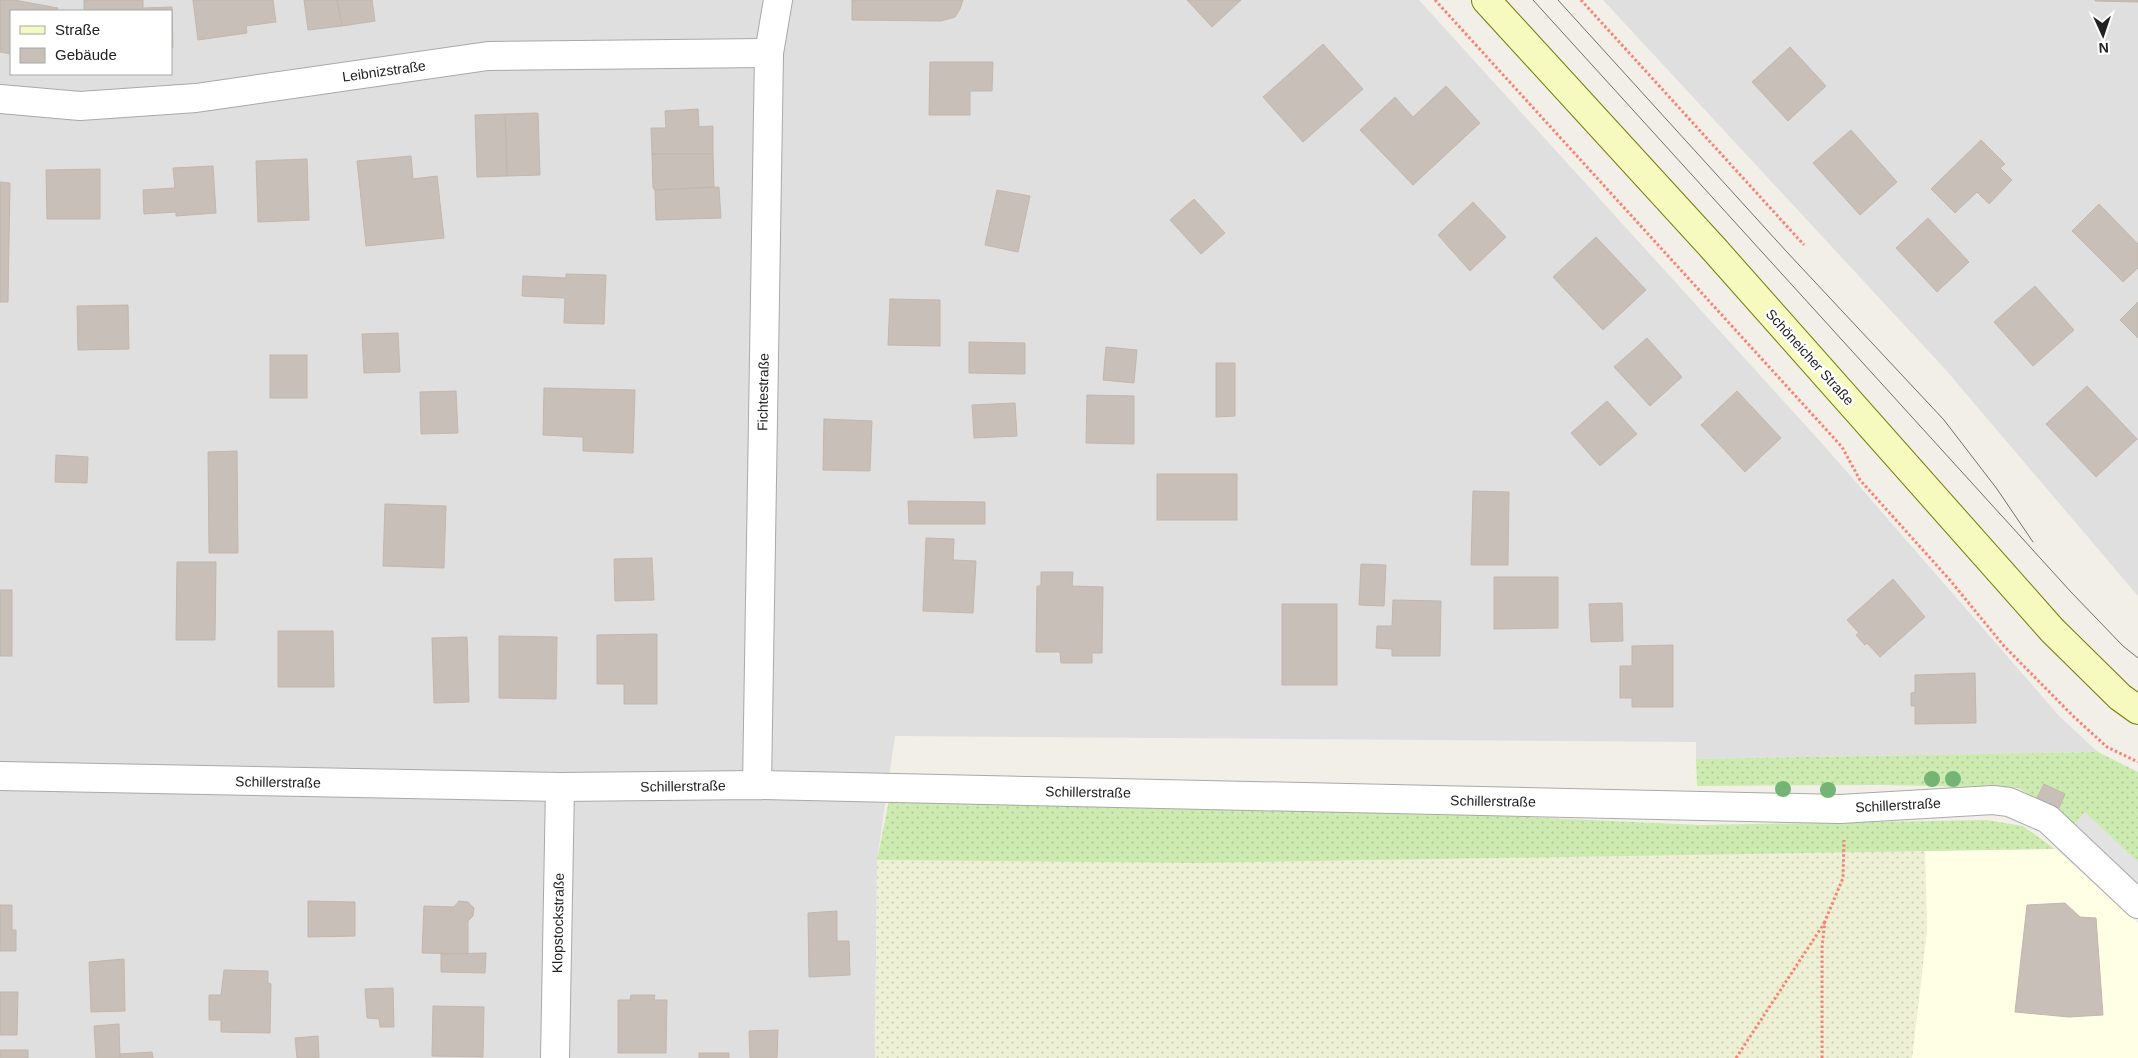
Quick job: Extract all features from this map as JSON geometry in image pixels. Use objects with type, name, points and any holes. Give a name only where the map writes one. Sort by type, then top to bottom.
[{"type":"main road","name":"Schöneicher Straße","points":[[1496,3],[1652,184],[1719,256],[2052,630],[2120,696],[2138,710]]},
{"type":"street","name":"Fichtestraße","points":[[757,785],[769,54],[778,0]]},
{"type":"street","name":"Leibnizstraße","points":[[0,99],[80,106],[196,98],[488,56],[769,54]]},
{"type":"street","name":"Schillerstraße","points":[[0,776],[560,787],[757,785],[1840,809],[1993,800],[2009,802],[2048,819],[2138,904]]},
{"type":"street","name":"Klopstockstraße","points":[[555,1058],[560,787]]},
{"type":"path","points":[[1435,0],[1842,447],[1860,480],[1949,578],[2004,646],[2073,716],[2107,747],[2138,762]]},
{"type":"path","points":[[1581,0],[1804,245]]},
{"type":"path","points":[[1736,1058],[1825,922],[1843,878],[1845,848],[1840,809]]},
{"type":"path","points":[[1822,1058],[1822,947],[1825,922]]},
{"type":"shaded area","points":[[0,0],[1419,0],[1827,449],[2060,717],[2098,752],[1696,759],[1696,742],[895,736],[877,860],[875,1058],[0,1058]]},
{"type":"shaded area","points":[[1603,0],[2138,0],[2138,596],[1945,369]]},
{"type":"shaded area","points":[[2085,812],[2138,862],[2138,883],[2074,824]]},
{"type":"shaded area","points":[[2055,849],[2138,923],[2138,1058],[1912,1058],[1927,930],[1925,851]]},
{"type":"shaded area","points":[[1925,851],[1927,930],[1912,1058],[875,1058],[877,860],[1195,863]]},
{"type":"green space","points":[[2098,752],[2138,772],[2138,882],[2067,817],[2018,788],[1882,785],[1697,786],[1696,759]]},
{"type":"green space","points":[[889,800],[1186,802],[1700,825],[1987,820],[2023,826],[2055,849],[1195,863],[877,860]]},
{"type":"building","points":[[0,0],[14,0],[58,8],[57,10],[10,10],[10,54],[0,52]]},
{"type":"building","points":[[84,0],[143,0],[143,8],[172,7],[173,48],[172,10],[84,10]]},
{"type":"building","points":[[193,0],[273,0],[276,22],[246,26],[247,33],[198,40]]},
{"type":"building","points":[[304,0],[337,0],[342,26],[308,30]]},
{"type":"building","points":[[337,0],[372,0],[375,21],[342,26]]},
{"type":"building","points":[[852,0],[963,0],[955,17],[941,21],[852,20]]},
{"type":"building","points":[[1187,0],[1241,0],[1212,27]]},
{"type":"building","points":[[2138,0],[2138,2],[2095,1]]},
{"type":"building","points":[[1323,44],[1363,89],[1303,142],[1263,97]]},
{"type":"building","points":[[1790,47],[1826,86],[1788,121],[1752,82]]},
{"type":"building","points":[[930,62],[993,62],[992,91],[970,91],[970,115],[929,115]]},
{"type":"building","points":[[1446,86],[1480,123],[1413,185],[1360,130],[1395,97],[1413,117]]},
{"type":"building","points":[[698,109],[699,127],[713,126],[713,154],[652,154],[651,128],[666,128],[665,111]]},
{"type":"building","points":[[538,113],[540,175],[507,176],[505,114]]},
{"type":"building","points":[[505,114],[507,176],[477,177],[475,115]]},
{"type":"building","points":[[1851,130],[1897,182],[1860,215],[1813,163]]},
{"type":"building","points":[[1981,140],[2005,164],[2000,168],[2012,180],[1989,204],[1977,192],[1955,213],[1931,189]]},
{"type":"building","points":[[652,154],[713,154],[714,187],[655,190],[653,188]]},
{"type":"building","points":[[411,156],[413,179],[437,176],[444,238],[366,246],[357,161]]},
{"type":"building","points":[[307,159],[309,220],[258,222],[256,161]]},
{"type":"building","points":[[213,166],[216,213],[176,216],[176,212],[144,214],[143,190],[175,188],[173,168]]},
{"type":"building","points":[[100,169],[100,219],[47,219],[46,170]]},
{"type":"building","points":[[0,182],[10,183],[8,302],[0,302]]},
{"type":"building","points":[[719,187],[721,218],[656,220],[655,190]]},
{"type":"building","points":[[997,190],[1030,196],[1018,252],[985,245]]},
{"type":"building","points":[[1194,199],[1225,233],[1201,254],[1170,220]]},
{"type":"building","points":[[1473,202],[1506,237],[1470,271],[1438,235]]},
{"type":"building","points":[[2099,204],[2138,244],[2138,268],[2123,282],[2072,231]]},
{"type":"building","points":[[1928,218],[1969,262],[1937,292],[1896,248]]},
{"type":"building","points":[[1596,237],[1646,290],[1603,330],[1553,277]]},
{"type":"building","points":[[566,274],[606,275],[604,324],[564,323],[565,298],[522,296],[523,276],[566,278]]},
{"type":"building","points":[[2035,286],[2074,330],[2033,366],[1994,322]]},
{"type":"building","points":[[890,299],[940,300],[940,346],[888,345]]},
{"type":"building","points":[[2138,302],[2138,338],[2120,320]]},
{"type":"building","points":[[128,305],[129,349],[78,350],[77,306]]},
{"type":"building","points":[[398,333],[400,372],[364,373],[362,334]]},
{"type":"building","points":[[1647,338],[1682,377],[1650,406],[1614,367]]},
{"type":"building","points":[[969,342],[1025,343],[1025,374],[969,373]]},
{"type":"building","points":[[1106,347],[1137,350],[1134,383],[1103,380]]},
{"type":"building","points":[[270,355],[307,355],[307,398],[270,398]]},
{"type":"building","points":[[1216,363],[1235,363],[1235,416],[1216,417]]},
{"type":"building","points":[[2087,386],[2137,439],[2096,477],[2046,424]]},
{"type":"building","points":[[544,388],[635,390],[633,453],[583,451],[583,437],[543,435]]},
{"type":"building","points":[[456,391],[458,433],[421,434],[420,392]]},
{"type":"building","points":[[1737,391],[1781,438],[1745,472],[1701,425]]},
{"type":"building","points":[[1087,395],[1134,396],[1134,444],[1086,443]]},
{"type":"building","points":[[1607,401],[1637,434],[1600,466],[1571,433]]},
{"type":"building","points":[[1015,403],[1017,436],[974,438],[972,405]]},
{"type":"building","points":[[824,419],[872,421],[870,471],[823,470]]},
{"type":"building","points":[[237,451],[238,553],[209,553],[208,452]]},
{"type":"building","points":[[56,455],[88,457],[87,483],[55,482]]},
{"type":"building","points":[[1157,474],[1237,474],[1237,520],[1157,520]]},
{"type":"building","points":[[1473,491],[1509,492],[1508,565],[1471,565]]},
{"type":"building","points":[[908,501],[985,502],[985,524],[909,524]]},
{"type":"building","points":[[385,504],[446,506],[444,568],[383,566]]},
{"type":"building","points":[[926,538],[954,539],[953,560],[976,561],[973,613],[923,611]]},
{"type":"building","points":[[652,558],[654,600],[615,601],[614,559]]},
{"type":"building","points":[[177,562],[216,562],[215,640],[176,640]]},
{"type":"building","points":[[1361,564],[1386,565],[1384,606],[1359,605]]},
{"type":"building","points":[[1041,572],[1073,572],[1072,586],[1103,587],[1102,653],[1092,653],[1092,663],[1061,663],[1060,652],[1036,652],[1037,586],[1041,586]]},
{"type":"building","points":[[1494,577],[1558,577],[1558,628],[1494,629]]},
{"type":"building","points":[[1893,579],[1925,617],[1880,657],[1867,643],[1865,645],[1856,635],[1859,633],[1847,620]]},
{"type":"building","points":[[0,590],[12,590],[12,656],[0,656]]},
{"type":"building","points":[[1393,600],[1441,601],[1440,656],[1392,656],[1392,649],[1376,648],[1377,626],[1392,626]]},
{"type":"building","points":[[1622,603],[1623,641],[1591,642],[1589,604]]},
{"type":"building","points":[[1282,604],[1337,604],[1337,685],[1282,685]]},
{"type":"building","points":[[278,631],[333,631],[334,687],[278,687]]},
{"type":"building","points":[[657,634],[657,704],[624,704],[624,684],[597,684],[597,635]]},
{"type":"building","points":[[499,636],[557,637],[556,699],[499,698]]},
{"type":"building","points":[[467,637],[469,702],[434,703],[432,638]]},
{"type":"building","points":[[1673,645],[1673,707],[1632,707],[1632,698],[1620,698],[1620,666],[1632,666],[1632,646]]},
{"type":"building","points":[[1975,673],[1976,723],[1915,724],[1915,706],[1911,706],[1911,693],[1915,692],[1915,675]]},
{"type":"building","points":[[2044,784],[2065,794],[2059,808],[2037,798]]},
{"type":"building","points":[[308,901],[355,902],[355,936],[308,937]]},
{"type":"building","points":[[459,901],[468,902],[474,908],[473,916],[468,921],[468,954],[422,953],[424,906],[454,907]]},
{"type":"building","points":[[2065,903],[2080,917],[2096,918],[2103,1015],[2069,1017],[2015,1012],[2027,905]]},
{"type":"building","points":[[0,905],[12,905],[12,930],[16,930],[16,951],[0,951]]},
{"type":"building","points":[[837,911],[837,941],[849,941],[850,975],[809,977],[808,913]]},
{"type":"building","points":[[486,953],[485,973],[441,972],[441,954]]},
{"type":"building","points":[[124,959],[125,1011],[91,1012],[89,962]]},
{"type":"building","points":[[224,970],[268,971],[268,983],[271,984],[270,1033],[221,1032],[221,1020],[209,1020],[209,995],[221,995]]},
{"type":"building","points":[[393,988],[394,1027],[380,1027],[379,1019],[367,1018],[365,989]]},
{"type":"building","points":[[0,992],[18,992],[17,1035],[0,1035]]},
{"type":"building","points":[[631,995],[655,995],[654,1000],[667,1000],[666,1053],[618,1053],[618,1000],[630,1000]]},
{"type":"building","points":[[433,1006],[484,1007],[483,1057],[432,1056]]},
{"type":"building","points":[[119,1024],[120,1058],[96,1058],[94,1026]]},
{"type":"building","points":[[778,1030],[777,1058],[750,1058],[749,1031]]},
{"type":"building","points":[[318,1036],[319,1058],[297,1058],[295,1038]]},
{"type":"building","points":[[0,1050],[28,1050],[28,1058],[0,1058]]},
{"type":"building","points":[[152,1052],[153,1058],[120,1058],[120,1054]]},
{"type":"building","points":[[699,1053],[729,1053],[729,1058],[699,1058]]},
{"type":"tram line","points":[[1533,0],[2071,592],[2123,646],[2138,658]]},
{"type":"tram line","points":[[1558,0],[1786,251],[1944,420],[1997,489],[2033,542]]}]
